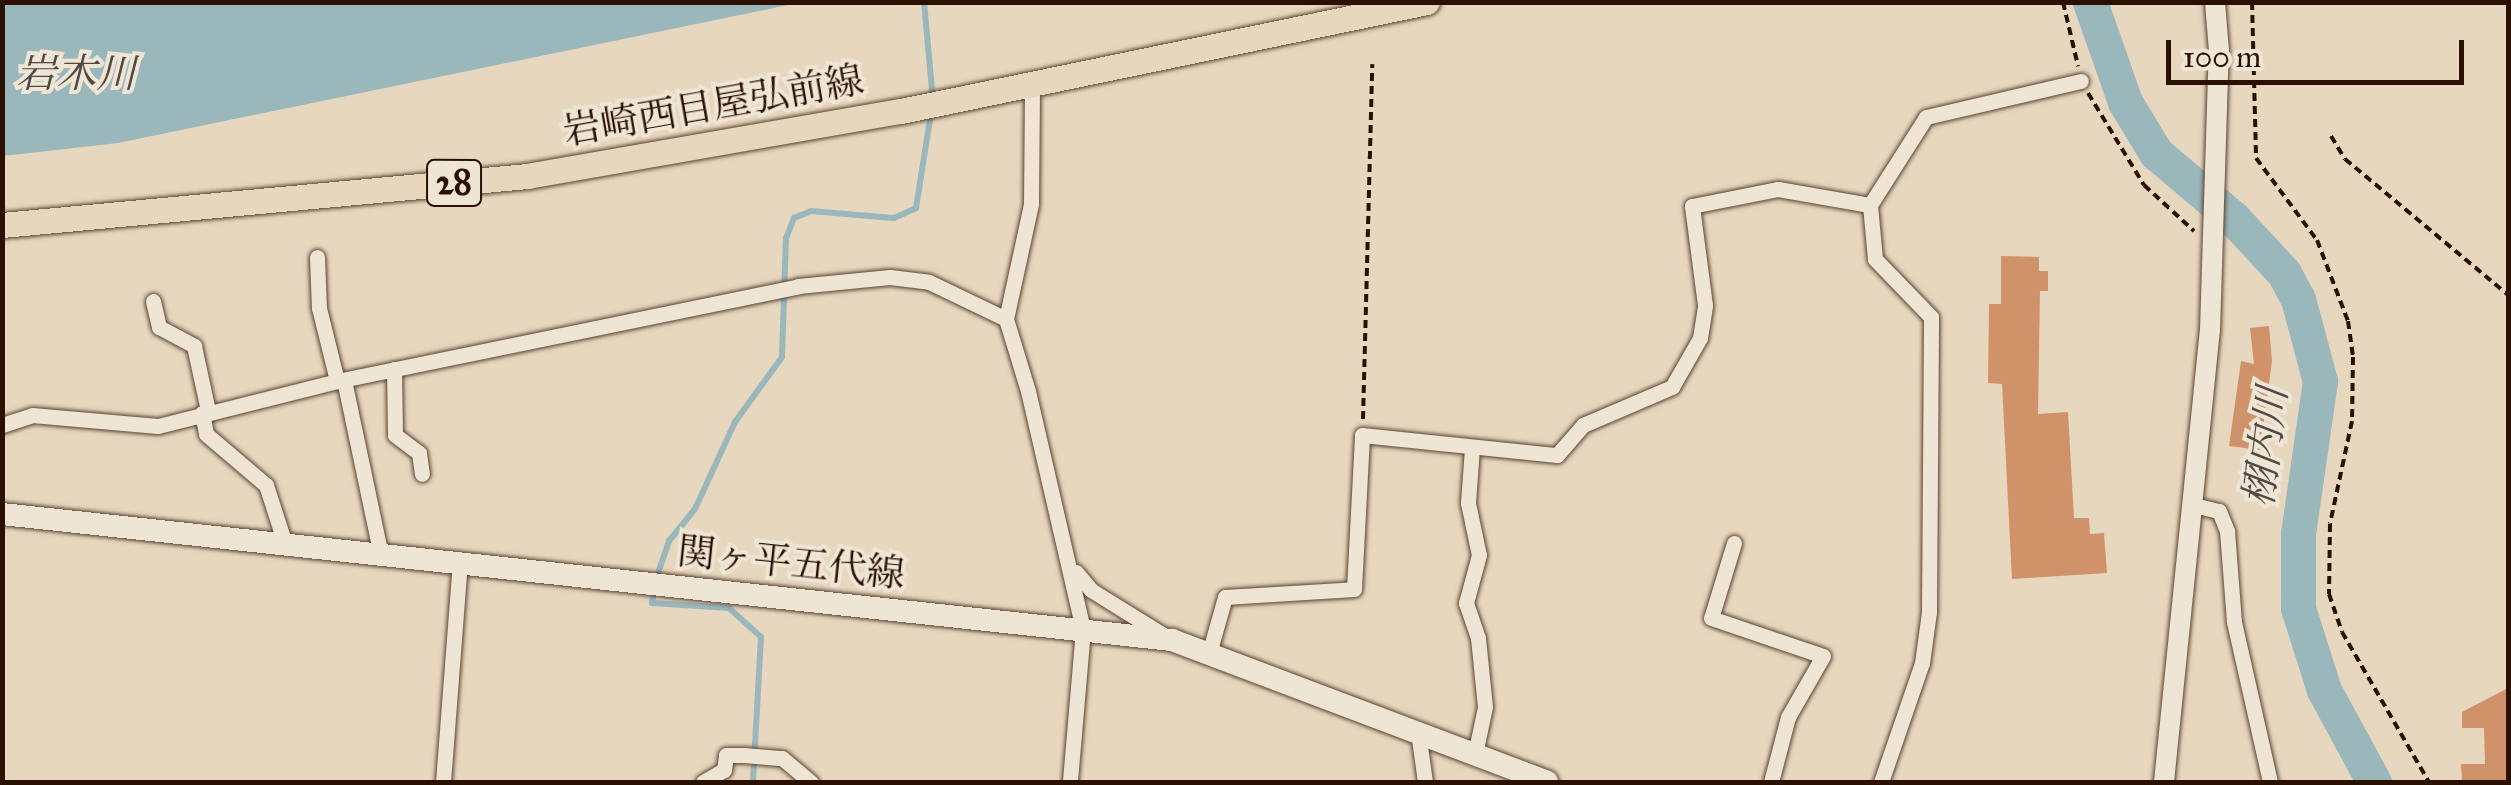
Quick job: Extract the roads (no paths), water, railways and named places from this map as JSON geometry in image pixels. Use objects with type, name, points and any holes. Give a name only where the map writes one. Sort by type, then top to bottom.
[{"type":"main road","name":"岩崎西目屋弘前線","points":[[2,224],[527,176],[902,111],[1427,2]]},
{"type":"main road","name":"関ヶ平五代線","points":[[2,514],[1172,640],[1210,650],[1547,782]]},
{"type":"street","points":[[2164,782],[2215,246],[2215,2]]},
{"type":"street","points":[[1881,782],[1922,662],[1929,612],[1932,317],[1875,260],[1870,205],[1926,117],[2081,81]]},
{"type":"street","points":[[1032,83],[1032,188],[1006,319],[1073,569],[1082,630],[1070,782]]},
{"type":"street","points":[[1210,650],[1225,597],[1354,589],[1362,435],[1557,455],[1583,425],[1672,386],[1700,338],[1705,305],[1692,206],[1778,189],[1870,205]]},
{"type":"street","points":[[317,257],[319,308],[340,380],[380,555]]},
{"type":"street","points":[[2,425],[32,415],[158,426],[340,380],[798,286],[890,277],[930,282],[1006,319]]},
{"type":"street","points":[[153,301],[159,327],[194,346],[206,434],[266,485],[285,544]]},
{"type":"street","points":[[394,369],[395,434],[419,453],[422,474]]},
{"type":"street","points":[[1472,448],[1468,503],[1479,555],[1466,603],[1478,638],[1485,707],[1475,754]]},
{"type":"street","points":[[2190,504],[2219,511],[2227,532],[2234,622],[2270,782]]},
{"type":"street","points":[[1734,543],[1711,618],[1824,656],[1782,734],[1771,782]]},
{"type":"street","points":[[443,782],[460,563]]},
{"type":"street","points":[[1073,569],[1091,590],[1172,640]]},
{"type":"street","points":[[1418,732],[1426,782]]},
{"type":"street","points":[[703,782],[724,770],[726,756],[744,755],[782,758],[811,782]]},
{"type":"water","name":"岩木川","points":[[798,3],[118,143],[3,156],[3,5]]},
{"type":"waterway","points":[[924,2],[933,100]]},
{"type":"waterway","name":"栩内川","points":[[2090,2],[2125,102],[2156,153],[2233,218],[2284,273],[2298,299],[2320,381],[2298,533],[2298,608],[2324,690],[2374,782]]},
{"type":"waterway","points":[[656,579],[669,541],[695,509],[735,422],[782,357],[786,238],[794,218],[811,211],[894,218],[916,208],[931,113]]},
{"type":"waterway","points":[[654,591],[652,603],[729,608],[761,637],[753,782]]}]
